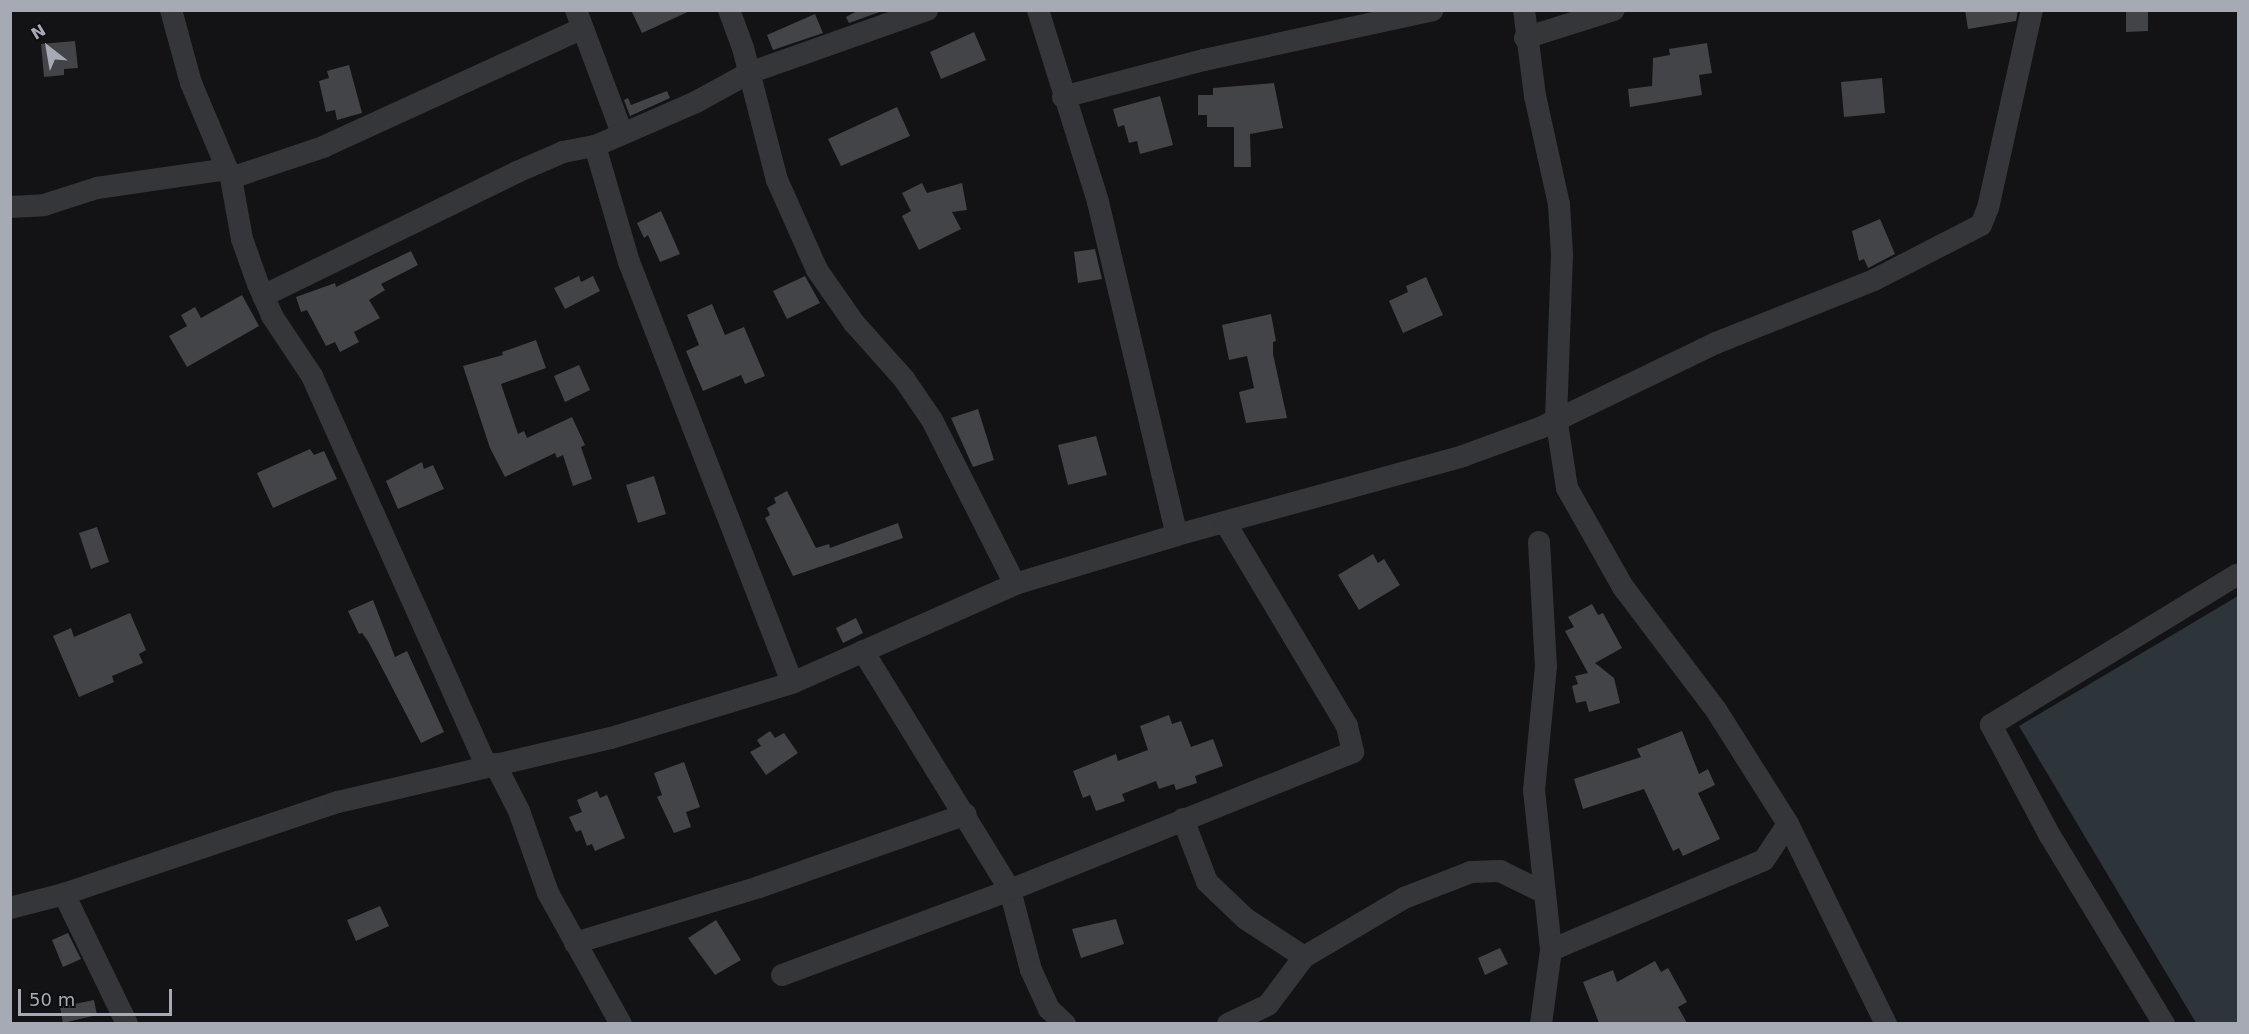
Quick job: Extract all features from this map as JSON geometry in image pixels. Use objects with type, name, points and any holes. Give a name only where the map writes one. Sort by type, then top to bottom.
[{"type":"street","points":[[171,10],[190,83],[229,173],[242,239],[263,296],[315,384],[490,764],[519,811],[548,893],[621,1023]]},
{"type":"street","points":[[729,10],[749,73],[777,180],[817,270],[854,323],[904,379],[932,420],[1015,584]]},
{"type":"street","points":[[263,296],[517,171],[562,152],[595,146],[696,102],[749,73],[927,10]]},
{"type":"street","points":[[1038,10],[1063,97],[1098,202],[1177,535]]},
{"type":"street","points":[[1063,97],[1204,60],[1433,10]]},
{"type":"street","points":[[1524,10],[1525,38],[1559,204],[1562,255],[1556,417],[1567,488],[1580,516],[1623,587],[1716,710],[1788,824],[1886,1023]]},
{"type":"street","points":[[1525,38],[1614,10]]},
{"type":"street","points":[[10,908],[64,894],[338,802],[454,777],[490,764],[611,738],[792,683],[1015,584],[1177,535],[1226,524],[1463,456],[1540,428],[1556,417],[1716,343],[1874,280],[1981,225],[1988,208],[2032,10]]},
{"type":"street","points":[[10,207],[44,205],[97,188],[229,173],[323,147],[579,20],[622,133]]},
{"type":"street","points":[[595,146],[629,262],[792,683]]},
{"type":"street","points":[[782,975],[1010,890],[1353,753],[1347,726],[1226,524]]},
{"type":"street","points":[[1539,542],[1546,666],[1534,790],[1551,950],[1541,1023]]},
{"type":"street","points":[[2164,1023],[2050,836],[1991,725],[2238,574]]},
{"type":"street","points":[[863,651],[966,814],[1010,890],[1031,970],[1049,1009],[1065,1023]]},
{"type":"street","points":[[575,943],[759,887],[966,814]]},
{"type":"street","points":[[1183,819],[1207,882],[1246,919],[1304,957]]},
{"type":"street","points":[[1551,950],[1764,860],[1788,824]]},
{"type":"street","points":[[1228,1023],[1268,1005],[1304,957],[1404,898],[1471,872],[1500,871],[1545,893]]},
{"type":"street","points":[[64,894],[127,1023]]},
{"type":"shaded area","points":[[2238,596],[2238,1023],[2196,1023],[2019,726]]},
{"type":"building","points":[[631,10],[692,10],[642,33]]},
{"type":"building","points":[[859,10],[885,10],[849,23],[846,17]]},
{"type":"building","points":[[1965,10],[2018,10],[2016,21],[1968,29]]},
{"type":"building","points":[[2126,10],[2148,10],[2148,31],[2126,32]]},
{"type":"building","points":[[815,14],[823,33],[773,50],[767,35]]},
{"type":"building","points":[[974,32],[986,60],[941,79],[930,52]]},
{"type":"building","points":[[75,41],[78,68],[64,69],[64,75],[44,77],[41,44]]},
{"type":"building","points":[[1707,43],[1712,73],[1699,75],[1702,95],[1630,107],[1628,89],[1652,86],[1653,58],[1670,55],[1669,49]]},
{"type":"building","points":[[349,65],[362,113],[337,120],[335,110],[326,112],[319,81],[329,78],[327,71]]},
{"type":"building","points":[[1882,78],[1885,113],[1844,117],[1841,82]]},
{"type":"building","points":[[1274,83],[1283,128],[1250,134],[1251,167],[1234,167],[1234,127],[1207,127],[1207,115],[1198,115],[1198,95],[1213,95],[1213,88]]},
{"type":"building","points":[[667,91],[670,98],[630,116],[624,100],[628,98],[631,105]]},
{"type":"building","points":[[1160,96],[1173,145],[1140,154],[1137,141],[1129,143],[1124,125],[1118,127],[1113,109]]},
{"type":"building","points":[[897,107],[910,136],[841,166],[828,139]]},
{"type":"building","points":[[922,183],[927,193],[962,183],[967,210],[952,212],[961,229],[919,250],[902,216],[911,211],[902,193]]},
{"type":"building","points":[[661,211],[680,254],[660,262],[648,235],[644,238],[637,223]]},
{"type":"building","points":[[1880,219],[1895,254],[1868,268],[1864,259],[1859,261],[1852,231]]},
{"type":"building","points":[[1095,249],[1102,279],[1078,283],[1074,252]]},
{"type":"building","points":[[411,251],[418,265],[381,284],[385,290],[369,300],[380,318],[354,332],[359,342],[340,352],[335,342],[326,346],[307,310],[301,312],[296,297],[335,283],[336,287]]},
{"type":"building","points":[[579,276],[581,282],[593,276],[600,291],[565,309],[554,288]]},
{"type":"building","points":[[805,276],[820,303],[787,319],[773,291]]},
{"type":"building","points":[[1426,277],[1443,315],[1403,333],[1389,301],[1408,292],[1406,286]]},
{"type":"building","points":[[242,295],[259,326],[187,367],[169,336],[187,326],[181,315],[195,307],[201,318]]},
{"type":"building","points":[[712,304],[725,335],[744,327],[765,376],[745,384],[741,375],[703,391],[686,351],[699,345],[687,315]]},
{"type":"building","points":[[1271,314],[1276,341],[1273,342],[1273,354],[1287,418],[1246,423],[1239,392],[1254,388],[1247,356],[1229,360],[1222,325]]},
{"type":"building","points":[[536,340],[546,368],[501,384],[518,434],[524,431],[527,438],[572,417],[585,445],[581,447],[592,479],[573,486],[563,455],[557,458],[555,453],[505,477],[490,448],[463,366],[503,355],[502,352]]},
{"type":"building","points":[[579,365],[590,390],[565,402],[554,376]]},
{"type":"building","points":[[978,409],[994,460],[973,467],[951,418]]},
{"type":"building","points":[[1096,436],[1107,475],[1068,485],[1058,445]]},
{"type":"building","points":[[310,449],[314,455],[324,451],[337,479],[273,508],[257,473]]},
{"type":"building","points":[[422,462],[424,469],[433,465],[444,489],[398,509],[386,481]]},
{"type":"building","points":[[654,476],[666,514],[638,523],[626,485]]},
{"type":"building","points":[[787,491],[816,548],[829,544],[830,548],[898,523],[903,538],[793,576],[765,518],[770,515],[767,508],[776,503],[774,498]]},
{"type":"building","points":[[97,527],[109,562],[91,569],[79,533]]},
{"type":"building","points":[[1373,554],[1378,563],[1384,559],[1400,585],[1359,610],[1338,575]]},
{"type":"building","points":[[373,600],[395,657],[407,651],[444,732],[421,743],[368,641],[362,633],[359,634],[348,611]]},
{"type":"building","points":[[1592,604],[1598,615],[1603,613],[1622,648],[1595,663],[1614,678],[1620,703],[1589,712],[1586,701],[1576,703],[1572,686],[1578,684],[1575,676],[1588,673],[1565,631],[1574,627],[1568,617]]},
{"type":"building","points":[[130,613],[146,650],[139,654],[143,663],[112,676],[114,682],[79,697],[53,636],[71,628],[74,637]]},
{"type":"building","points":[[856,618],[863,633],[843,643],[836,628]]},
{"type":"building","points":[[1169,715],[1172,724],[1181,721],[1191,747],[1213,739],[1223,766],[1195,776],[1197,783],[1176,790],[1174,784],[1159,789],[1156,781],[1122,794],[1125,801],[1096,811],[1090,795],[1083,798],[1073,771],[1116,754],[1118,761],[1148,750],[1140,726]]},
{"type":"building","points":[[770,731],[775,738],[784,733],[798,753],[766,775],[750,752],[761,746],[757,740]]},
{"type":"building","points":[[1682,731],[1699,774],[1708,769],[1715,785],[1698,793],[1720,839],[1683,856],[1679,848],[1673,851],[1644,789],[1583,809],[1574,779],[1641,757],[1637,749]]},
{"type":"building","points":[[684,762],[700,807],[686,812],[691,827],[674,833],[657,797],[662,795],[654,773]]},
{"type":"building","points":[[597,791],[600,798],[607,795],[625,838],[595,851],[592,844],[587,846],[581,830],[576,832],[569,817],[582,812],[577,800]]},
{"type":"building","points":[[380,906],[389,926],[356,941],[347,920]]},
{"type":"building","points":[[1116,919],[1124,944],[1081,958],[1072,929]]},
{"type":"building","points":[[716,920],[741,960],[715,975],[688,938]]},
{"type":"building","points":[[68,933],[81,959],[63,967],[52,940]]},
{"type":"building","points":[[1500,948],[1508,964],[1485,975],[1478,958]]},
{"type":"building","points":[[1655,961],[1661,972],[1668,968],[1687,1002],[1678,1007],[1687,1023],[1599,1023],[1583,982],[1613,970],[1617,982]]},
{"type":"building","points":[[94,1000],[97,1015],[63,1023],[60,1007]]}]
